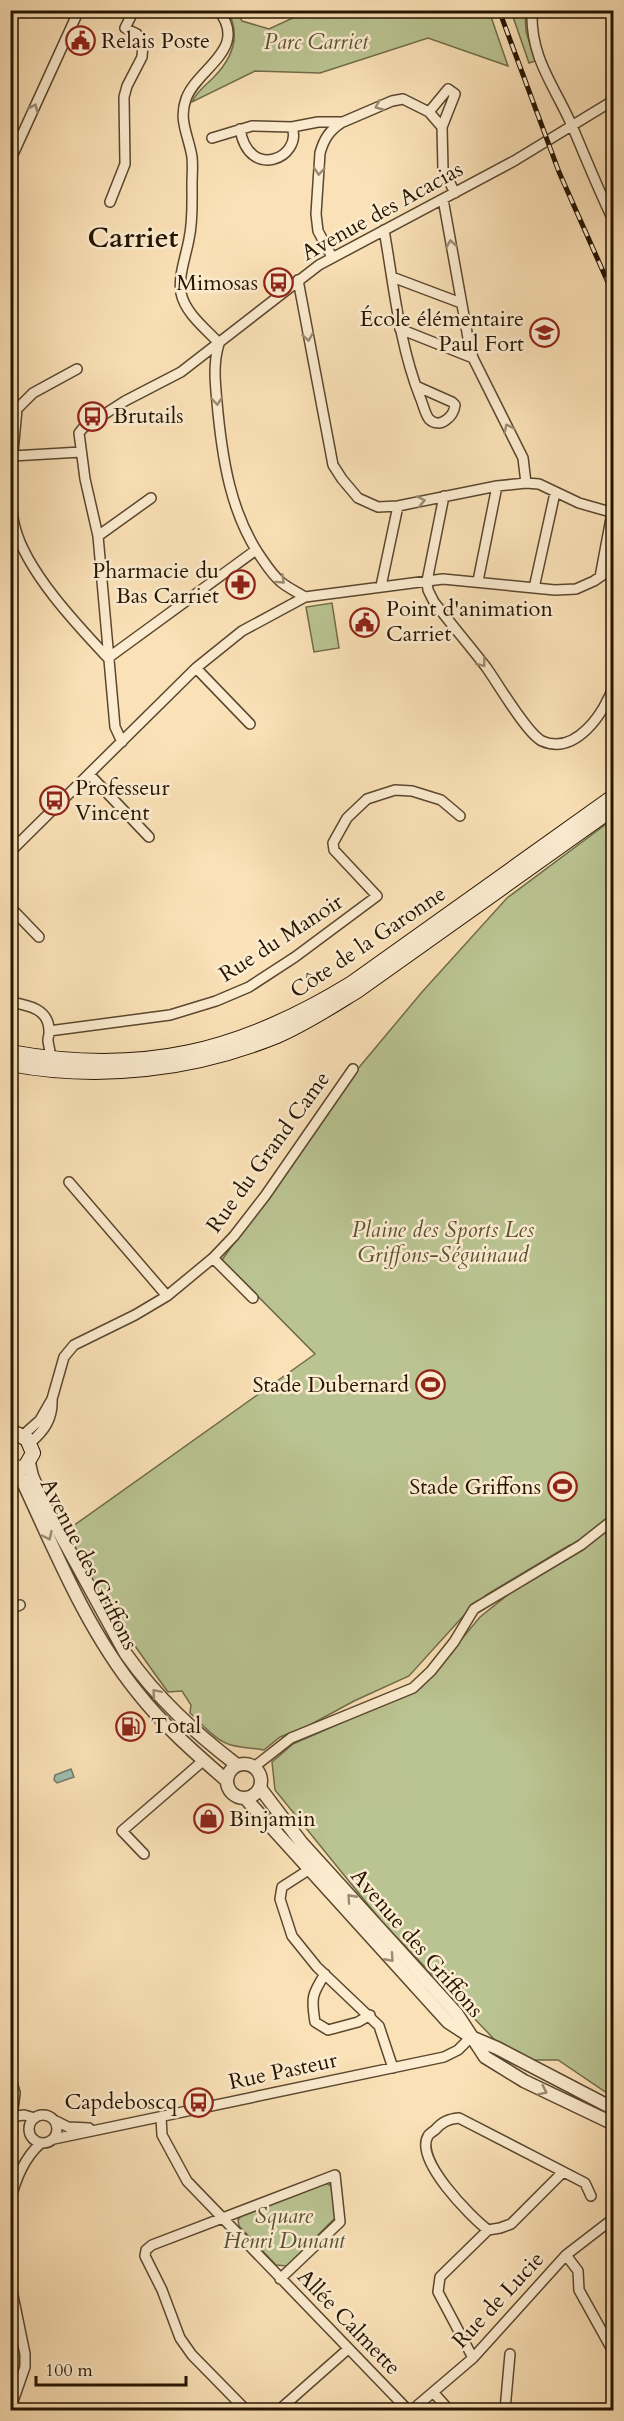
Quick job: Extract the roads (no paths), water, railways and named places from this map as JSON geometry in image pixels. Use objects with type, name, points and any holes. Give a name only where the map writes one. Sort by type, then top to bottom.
[{"type":"main road","name":"Côte de la Garonne","points":[[10,1064],[50,1059],[102,1062],[143,1060],[188,1053],[231,1042],[273,1027],[314,1007],[352,983],[614,796]]},
{"type":"main road","name":"Côte de la Garonne","points":[[10,1052],[32,1062],[102,1072],[190,1062],[234,1051],[278,1035],[319,1015],[357,991],[614,808]]},
{"type":"main road","points":[[12,1469],[20,1469],[29,1463],[33,1453],[17,1436]]},
{"type":"street","points":[[10,161],[79,10]]},
{"type":"street","points":[[110,202],[125,164],[124,97],[142,57],[143,43],[137,34],[125,28],[134,10]]},
{"type":"street","points":[[218,10],[226,23],[226,44],[221,56],[195,82],[183,108],[185,131],[192,159],[192,210],[181,292],[186,308],[219,343],[215,357],[215,378],[222,455],[238,515],[256,550],[281,582],[305,597]]},
{"type":"street","points":[[534,12],[534,39],[542,69],[572,127],[614,222]]},
{"type":"street","points":[[429,112],[448,89],[453,91],[455,94],[442,127],[443,169],[455,193]]},
{"type":"street","points":[[332,257],[318,231],[316,214],[323,143],[329,133],[343,122],[402,99],[429,112],[442,127]]},
{"type":"street","name":"Avenue des Acacias","points":[[81,452],[79,433],[83,428],[124,400],[181,372],[298,280],[332,257],[455,193],[572,127],[614,100]]},
{"type":"street","points":[[212,138],[258,125],[292,127],[318,122],[343,122]]},
{"type":"street","points":[[240,129],[249,153],[255,158],[265,160],[278,157],[287,151],[293,141],[292,127]]},
{"type":"street","points":[[443,199],[473,358],[523,458],[526,483]]},
{"type":"street","points":[[384,230],[400,329],[416,386],[429,419],[442,423],[449,418],[454,411],[455,405],[452,402],[416,386]]},
{"type":"street","points":[[392,277],[461,303]]},
{"type":"street","points":[[298,280],[333,465],[358,498],[378,507],[398,506],[497,486],[539,484],[555,493],[613,513],[600,577]]},
{"type":"street","points":[[400,329],[473,358]]},
{"type":"street","points":[[10,484],[17,410],[33,393],[77,369]]},
{"type":"street","points":[[12,456],[81,452],[98,536],[116,727],[122,742]]},
{"type":"street","points":[[478,581],[497,486]]},
{"type":"street","points":[[534,588],[555,493]]},
{"type":"street","points":[[10,495],[15,528],[28,558],[44,582],[108,658]]},
{"type":"street","points":[[444,496],[427,581],[428,590],[434,602],[488,669],[500,691],[539,740],[552,744],[567,743],[579,735],[602,710],[614,685]]},
{"type":"street","points":[[98,536],[151,498]]},
{"type":"street","points":[[381,586],[398,506]]},
{"type":"street","points":[[108,658],[256,550]]},
{"type":"street","points":[[10,852],[196,668],[242,631],[305,597],[443,579],[534,588],[576,589],[614,567]]},
{"type":"street","points":[[196,668],[250,724]]},
{"type":"street","points":[[89,774],[149,837]]},
{"type":"street","name":"Rue du Manoir","points":[[49,1035],[170,1015],[216,1001],[249,987],[295,957],[377,896],[334,850],[333,843],[347,818],[367,799],[394,790],[412,791],[441,800],[460,816]]},
{"type":"street","points":[[10,907],[39,937]]},
{"type":"street","points":[[10,1002],[37,1008],[45,1016],[50,1059]]},
{"type":"street","points":[[32,1062],[49,1035]]},
{"type":"street","name":"Rue du Grand Came","points":[[17,1436],[42,1433],[51,1418],[52,1399],[64,1357],[74,1345],[135,1315],[167,1296],[213,1258],[265,1196],[353,1069]]},
{"type":"street","points":[[69,1182],[167,1296]]},
{"type":"street","points":[[213,1258],[253,1298]]},
{"type":"street","name":"Avenue des Griffons","points":[[29,1463],[45,1506],[126,1654],[158,1696],[179,1718],[237,1765]]},
{"type":"street","name":"Avenue des Griffons","points":[[12,1469],[22,1480],[75,1594],[120,1669],[159,1718],[226,1780]]},
{"type":"street","points":[[254,1767],[291,1738],[412,1688],[431,1671],[454,1642],[474,1609],[581,1545],[614,1519]]},
{"type":"street","points":[[144,1854],[122,1831],[204,1760]]},
{"type":"street","points":[[246,1764],[254,1767],[261,1777],[260,1788],[251,1797],[245,1798],[231,1794],[226,1780],[230,1771],[237,1765],[246,1764]]},
{"type":"street","name":"Avenue des Griffons","points":[[260,1788],[310,1869],[448,2022],[471,2037]]},
{"type":"street","name":"Avenue des Griffons","points":[[245,1798],[286,1832],[457,2014],[471,2037]]},
{"type":"street","points":[[310,1869],[282,1887],[280,1899],[292,1936],[325,1974],[379,2026],[393,2068]]},
{"type":"street","points":[[325,1974],[313,1992],[311,2001],[315,2022],[328,2030],[358,2022],[370,2015]]},
{"type":"street","points":[[471,2037],[497,2048],[614,2109]]},
{"type":"street","points":[[471,2037],[485,2057],[505,2071],[614,2124]]},
{"type":"street","name":"Rue Pasteur","points":[[54,2139],[444,2057],[458,2050],[471,2037]]},
{"type":"street","points":[[10,2075],[15,2093],[11,2117]]},
{"type":"street","points":[[50,2116],[56,2121],[58,2130],[54,2139],[34,2137],[11,2117],[50,2116]]},
{"type":"street","name":"Allée Calmette","points":[[161,2117],[162,2135],[187,2181],[348,2349],[410,2410]]},
{"type":"street","points":[[10,2201],[19,2173],[32,2151],[35,2118]]},
{"type":"street","points":[[488,2230],[448,2191],[428,2156],[428,2136],[442,2122],[450,2118],[459,2118],[585,2183],[591,2196]]},
{"type":"street","name":"Rue Pasteur","points":[[56,2121],[68,2127],[97,2130]]},
{"type":"street","points":[[473,2358],[438,2292],[437,2285],[440,2277],[488,2230],[500,2229],[511,2223],[563,2172]]},
{"type":"street","points":[[246,2410],[192,2355],[180,2338],[162,2290],[145,2256],[146,2250],[152,2244],[335,2175],[340,2222],[280,2278]]},
{"type":"street","name":"Rue de Lucie","points":[[410,2410],[473,2358],[566,2255],[614,2218]]},
{"type":"street","points":[[566,2255],[578,2271],[579,2290],[614,2353]]},
{"type":"street","points":[[10,2281],[25,2354],[25,2367],[10,2410]]},
{"type":"street","points":[[279,2410],[348,2349]]},
{"type":"street","points":[[506,2410],[510,2354]]},
{"type":"street","points":[[433,2392],[449,2410]]},
{"type":"railway","points":[[499,10],[559,172],[614,296]]},
{"type":"place","name":"Relais Poste","points":[[80,41]]},
{"type":"place","name":"Mimosas","points":[[279,283]]},
{"type":"place","name":"École élémentaire Paul Fort","points":[[545,332]]},
{"type":"place","name":"Brutails","points":[[92,416]]},
{"type":"place","name":"Pharmacie du Bas Carriet","points":[[240,584]]},
{"type":"place","name":"Point d'animation Carriet","points":[[365,622]]},
{"type":"place","name":"Professeur Vincent","points":[[54,801]]},
{"type":"place","name":"Stade Dubernard","points":[[430,1385]]},
{"type":"place","name":"Stade Griffons","points":[[562,1487]]},
{"type":"place","name":"Total","points":[[130,1726]]},
{"type":"place","name":"Binjamin","points":[[208,1819]]},
{"type":"place","name":"Capdeboscq","points":[[198,2102]]},
{"type":"district","name":"Carriet","points":[[133,238]]},
{"type":"park label","name":"Parc Carriet","points":[[316,42]]},
{"type":"park label","name":"Plaine des Sports Les Griffons-Séguinaud","points":[[443,1242]]},
{"type":"park label","name":"Square Henri Dunant","points":[[284,2228]]}]
